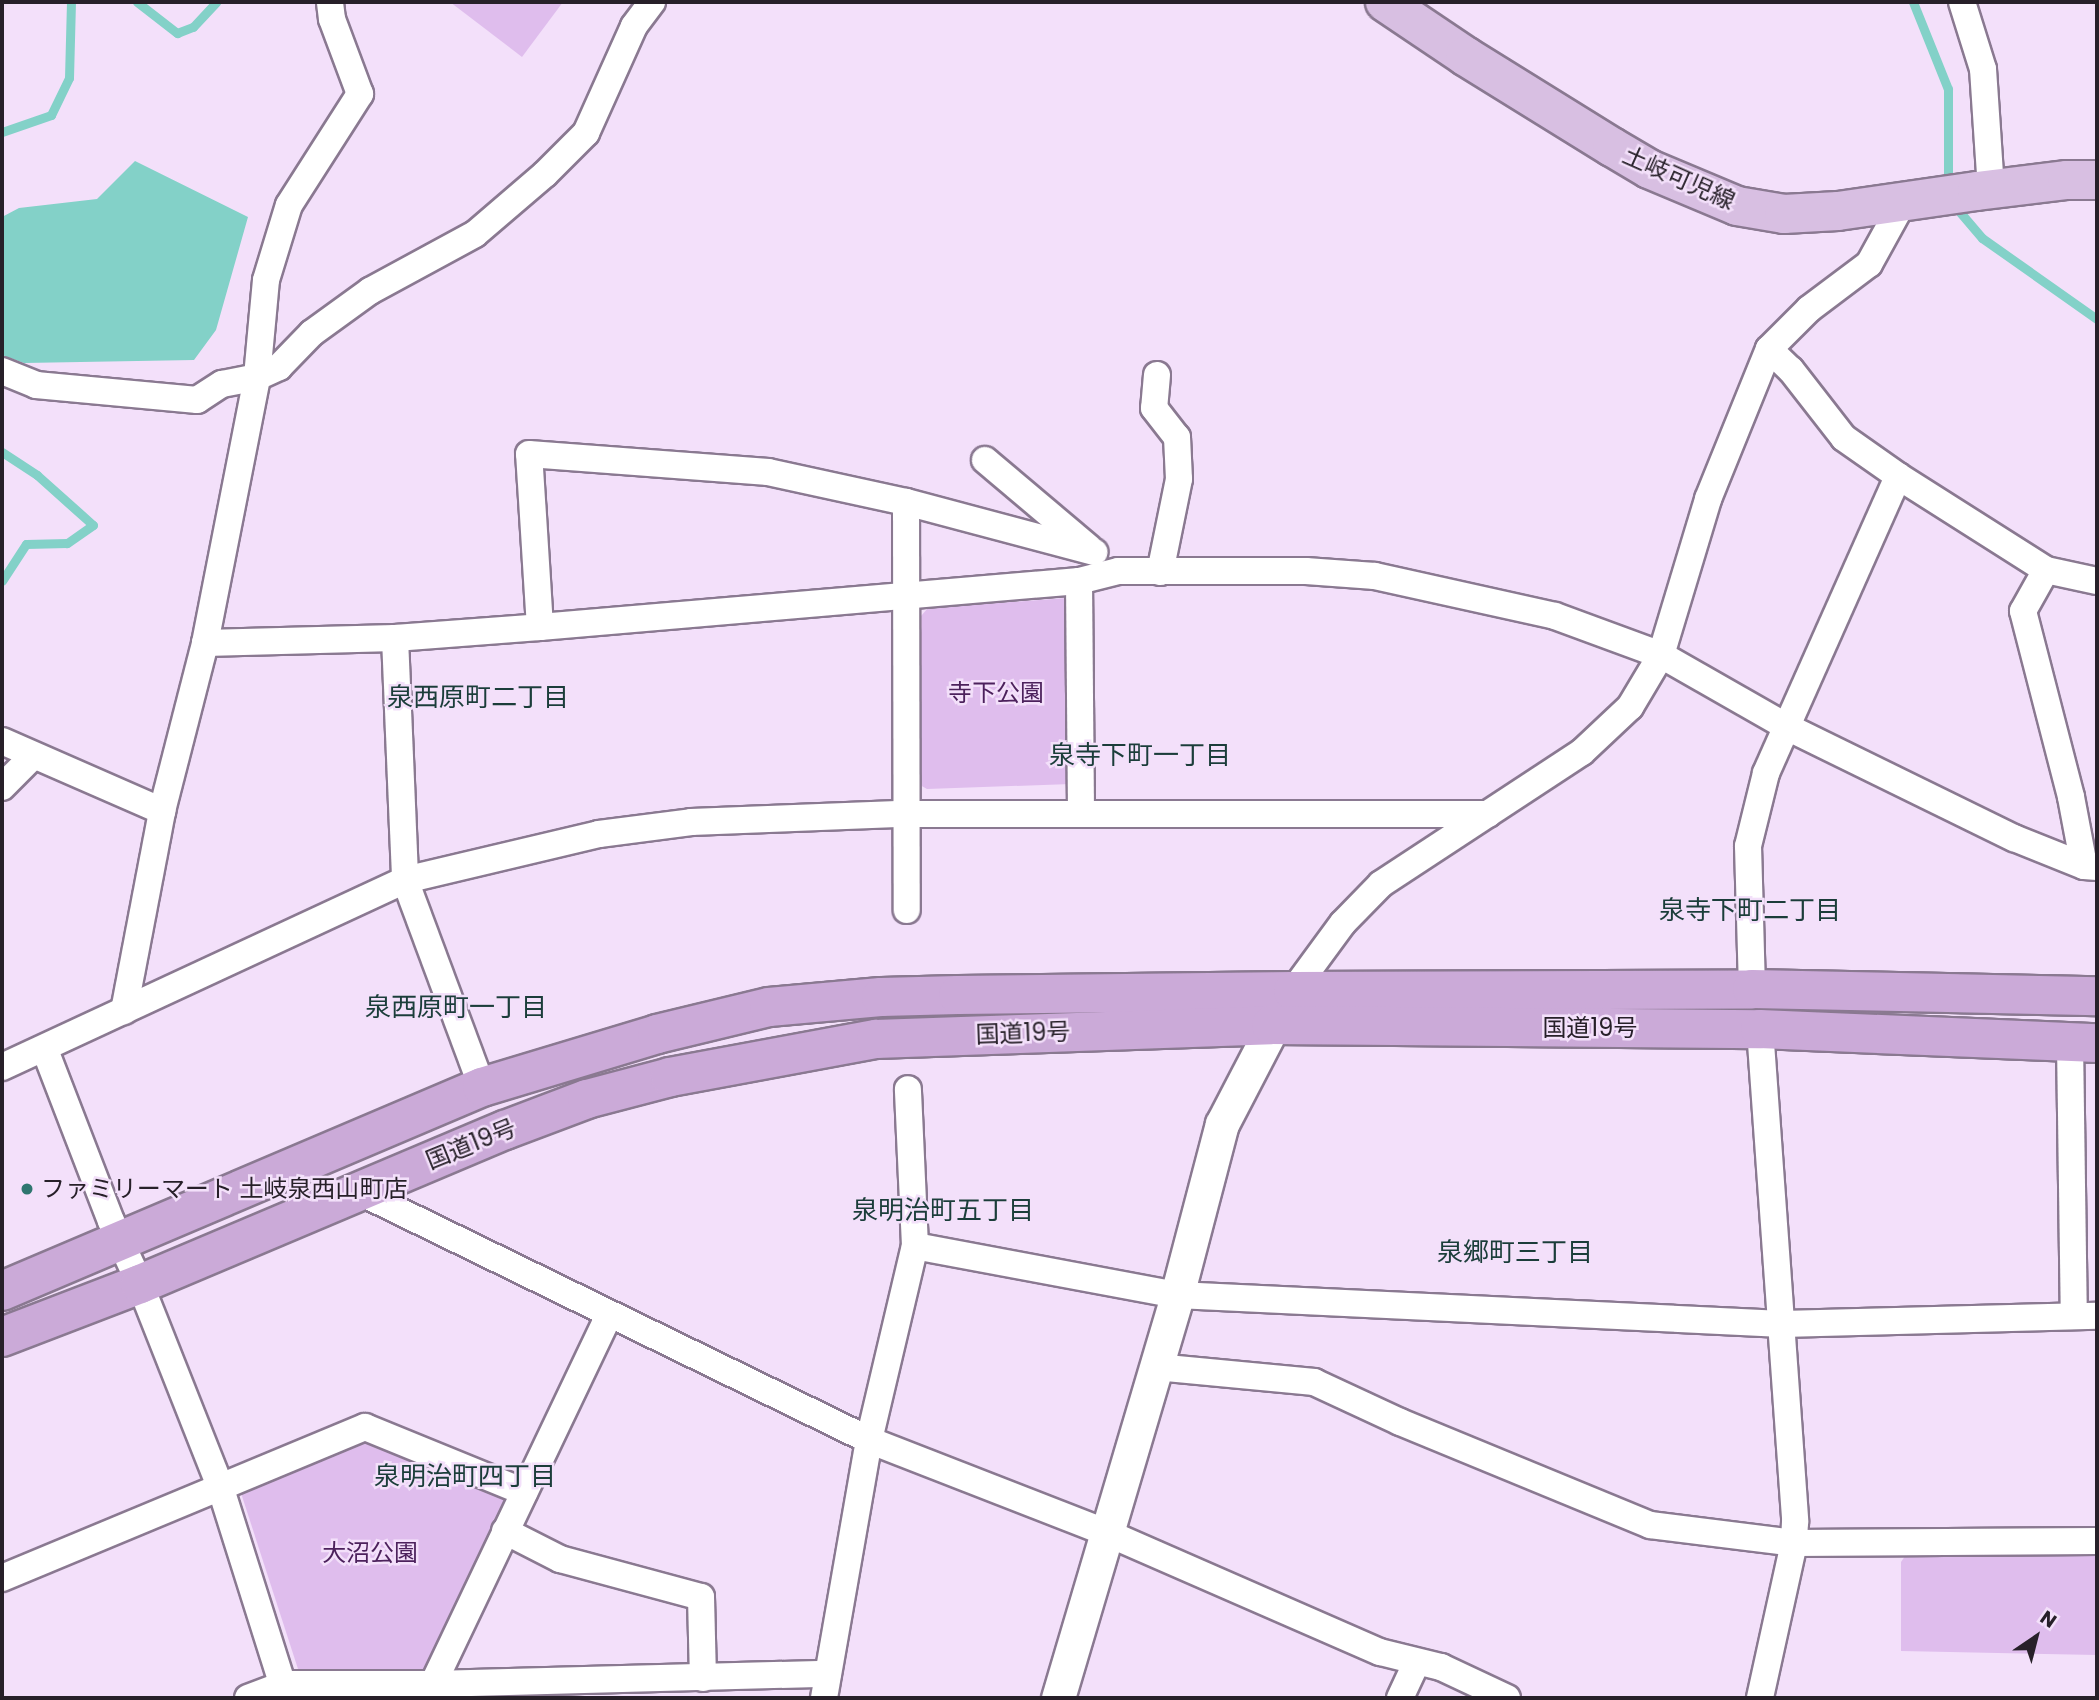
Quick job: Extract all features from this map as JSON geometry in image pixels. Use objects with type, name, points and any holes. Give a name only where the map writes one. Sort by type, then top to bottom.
[{"type":"highway","name":"国道19号","points":[[2,1290],[482,1087],[645,1037],[769,1007],[932,996],[1293,991],[1752,989],[2097,996]]},
{"type":"highway","name":"国道19号","points":[[2,1337],[140,1284],[358,1191],[587,1099],[670,1077],[876,1039],[1271,1025],[1760,1029],[2084,1043]]},
{"type":"main road","name":"土岐可児線","points":[[1385,2],[1465,56],[1649,169],[1737,206],[1784,214],[1914,201],[2067,180],[2097,180]]},
{"type":"street","points":[[124,1011],[162,811],[205,643],[257,377],[266,280],[289,205],[360,94],[332,19],[330,2]]},
{"type":"street","points":[[2,372],[36,385],[197,400],[222,384],[257,377],[279,366],[312,333],[370,291],[475,234],[545,174],[586,133],[634,26],[652,2]]},
{"type":"street","points":[[1962,2],[1983,69],[1984,190]]},
{"type":"street","points":[[1058,1698],[1177,1295],[1222,1124],[1271,1025],[1343,923],[1381,884],[1582,752],[1630,707],[1661,655],[1708,499],[1769,349],[1809,309],[1869,264],[1914,201]]},
{"type":"street","points":[[1769,349],[1791,370],[1844,438],[1898,476],[2046,570],[2097,581]]},
{"type":"street","points":[[1157,375],[1154,408],[1177,436],[1179,479],[1160,572]]},
{"type":"street","points":[[540,627],[529,454],[768,472],[906,502],[1094,552]]},
{"type":"street","points":[[985,460],[1118,571]]},
{"type":"street","points":[[1752,989],[1748,846],[1766,773],[1898,476]]},
{"type":"street","points":[[906,502],[904,814],[907,909]]},
{"type":"street","points":[[2046,570],[2023,611],[2090,866]]},
{"type":"street","points":[[205,643],[395,638],[540,627],[905,597],[1079,580],[1118,571],[1306,571],[1375,576],[1555,616],[1661,655],[1787,727],[2014,838],[2090,866]]},
{"type":"street","points":[[1079,580],[1082,813]]},
{"type":"street","points":[[395,638],[405,880],[482,1087]]},
{"type":"street","points":[[2,741],[162,811]]},
{"type":"street","points":[[2,787],[33,756]]},
{"type":"street","points":[[2,1068],[405,880],[599,834],[691,822],[904,814],[1488,814]]},
{"type":"street","points":[[1760,1029],[1782,1324],[1794,1543],[1760,1698]]},
{"type":"street","points":[[915,1246],[1177,1295],[1782,1324],[2085,1316],[2084,1043]]},
{"type":"street","points":[[45,1049],[120,1242],[140,1284],[220,1486],[285,1691]]},
{"type":"street","points":[[248,1698],[285,1691],[433,1684],[702,1678],[826,1686],[869,1440],[915,1246],[908,1089]]},
{"type":"street","points":[[358,1191],[869,1440],[1105,1532],[1380,1652],[1441,1667],[1507,1698]]},
{"type":"street","points":[[433,1684],[609,1315]]},
{"type":"street","points":[[1156,1367],[1314,1382],[1400,1422],[1650,1525],[1794,1543],[2097,1541]]},
{"type":"street","points":[[2,1578],[365,1427],[524,1492]]},
{"type":"street","points":[[505,1531],[560,1559],[701,1597],[702,1678]]},
{"type":"street","points":[[1400,1698],[1416,1663]]},
{"type":"green space","points":[[450,2],[563,2],[522,57]]},
{"type":"green space","name":"寺下公園","points":[[1067,598],[1071,784],[927,789],[920,785],[921,616],[928,608]]},
{"type":"green space","name":"大沼公園","points":[[366,1437],[509,1495],[426,1673],[309,1676],[298,1669],[241,1493],[248,1481]]},
{"type":"green space","points":[[2097,1548],[2097,1655],[1901,1651],[1901,1562],[1910,1549]]},
{"type":"shaded area","points":[[135,161],[248,217],[216,330],[194,360],[24,363],[2,355],[2,217],[19,208],[97,199]]},
{"type":"waterway","points":[[2,132],[51,115],[69,78],[71,2]]},
{"type":"waterway","points":[[137,2],[177,33],[193,27],[216,2]]},
{"type":"waterway","points":[[1913,2],[1948,89],[1948,185]]},
{"type":"waterway","points":[[1953,204],[1982,238],[2097,319]]},
{"type":"waterway","points":[[2,452],[37,475],[93,525],[67,543],[26,544],[2,581]]},
{"type":"place","name":"ファミリーマート 土岐泉西山町店","points":[[27,1189]]},
{"type":"district","name":"泉西原町二丁目","points":[[478,698]]},
{"type":"district","name":"泉寺下町一丁目","points":[[1140,756]]},
{"type":"district","name":"泉寺下町二丁目","points":[[1750,911]]},
{"type":"district","name":"泉西原町一丁目","points":[[456,1008]]},
{"type":"district","name":"泉明治町五丁目","points":[[943,1211]]},
{"type":"district","name":"泉郷町三丁目","points":[[1515,1253]]},
{"type":"district","name":"泉明治町四丁目","points":[[465,1477]]}]
